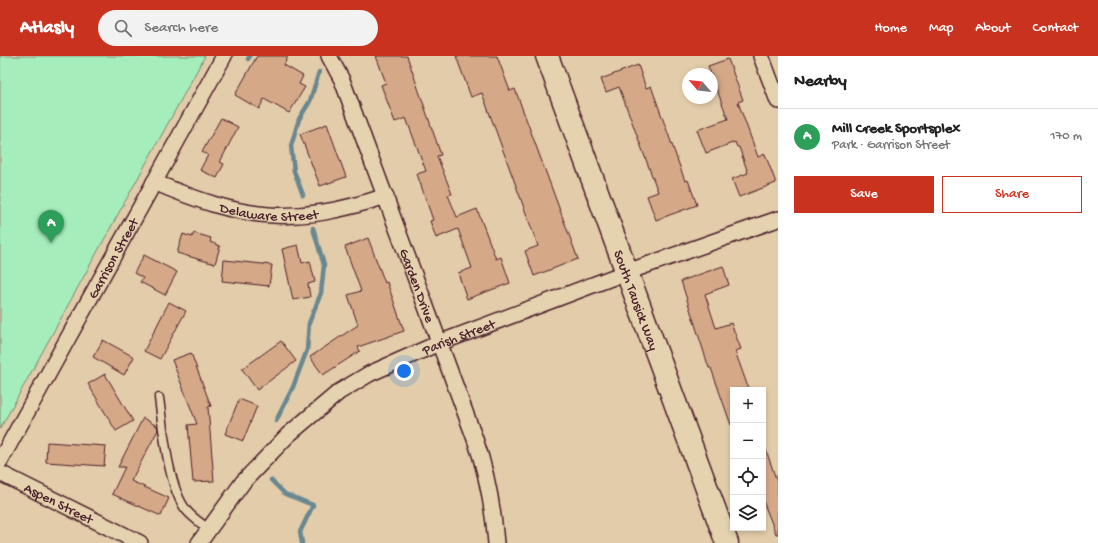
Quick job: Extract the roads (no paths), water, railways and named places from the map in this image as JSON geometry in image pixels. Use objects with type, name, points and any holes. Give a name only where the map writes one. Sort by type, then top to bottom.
[{"type":"main road","name":"South Tausick Way","points":[[547,56],[727,543]]},
{"type":"street","name":"Garrison Street","points":[[0,461],[224,56]]},
{"type":"street","name":"Garden Drive","points":[[329,56],[342,80],[485,467],[492,506],[496,543]]},
{"type":"street","points":[[761,56],[778,100]]},
{"type":"street","name":"Delaware Street","points":[[154,182],[212,205],[273,217],[301,217],[332,212],[386,196]]},
{"type":"street","name":"Parish Street","points":[[198,543],[243,482],[283,440],[312,413],[340,392],[369,374],[439,343],[627,272],[778,219]]},
{"type":"street","name":"Aspen Street","points":[[0,473],[140,543]]},
{"type":"lane","points":[[159,398],[168,458],[175,486],[186,510],[208,529]]},
{"type":"waterway","points":[[303,195],[294,171],[291,146],[299,119],[310,101],[319,72]]},
{"type":"waterway","points":[[276,421],[293,387],[307,350],[309,323],[321,293],[324,265],[313,228]]},
{"type":"waterway","points":[[271,480],[285,494],[313,505],[300,532],[302,543]]},
{"type":"place","name":"Mill Creek Sportsplex","points":[[51,243]]}]
